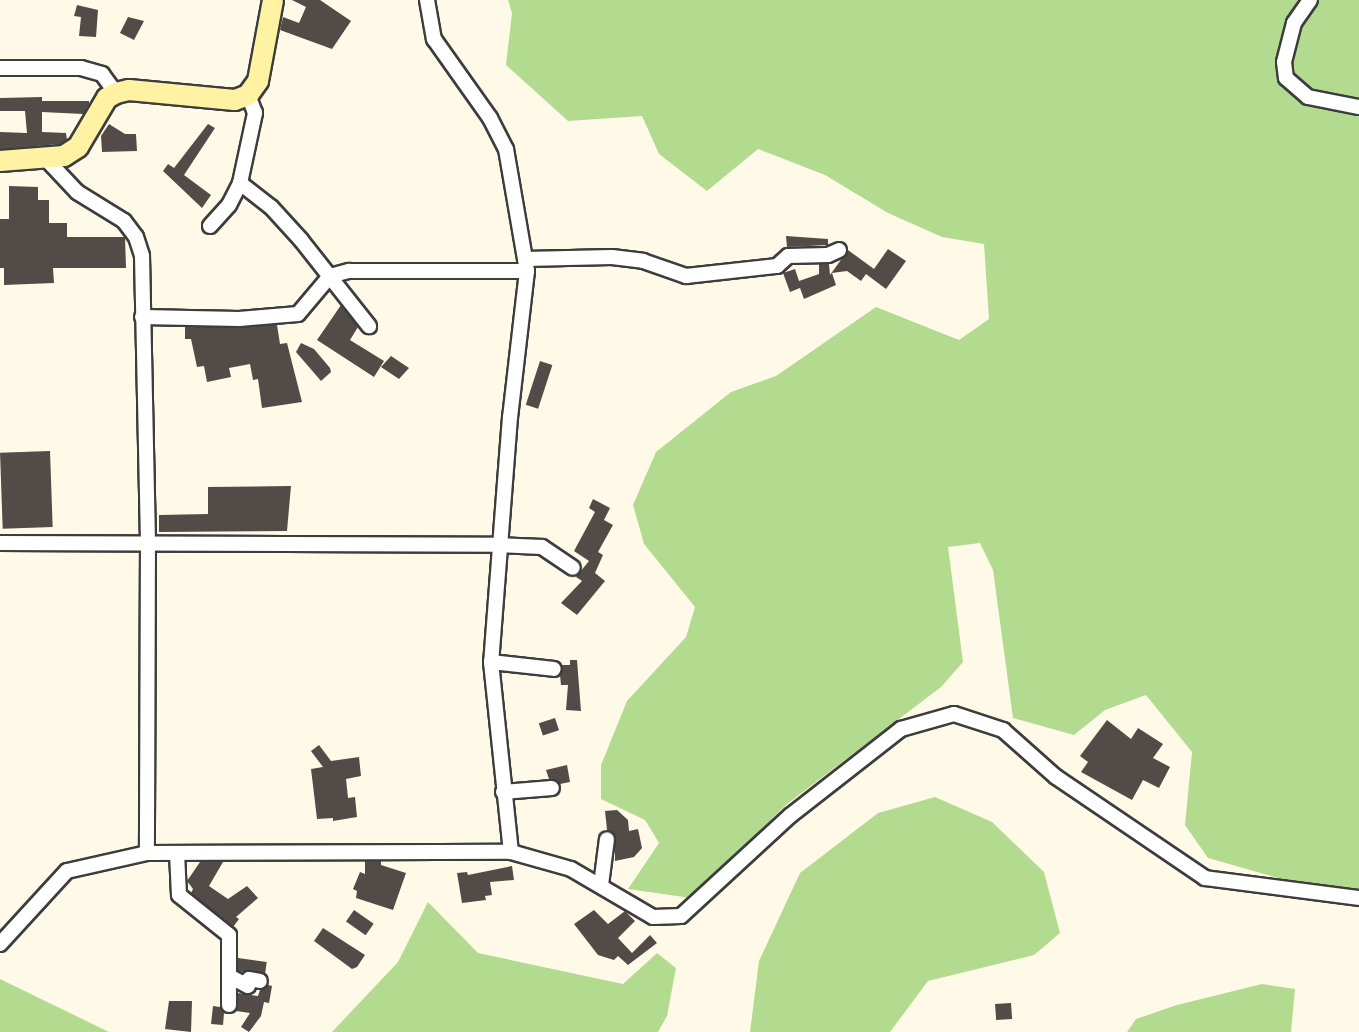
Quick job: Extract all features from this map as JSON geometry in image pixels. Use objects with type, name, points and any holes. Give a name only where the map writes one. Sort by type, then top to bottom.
[{"type":"street","points":[[0,161],[47,160],[64,156],[78,147],[107,98],[116,93],[129,90],[235,100],[248,95],[258,81],[273,0]]},
{"type":"street","points":[[427,0],[434,39],[490,118],[506,149],[526,265],[499,545],[491,662],[511,852]]},
{"type":"street","points":[[1310,0],[1294,22],[1284,62],[1286,78],[1308,97],[1359,107]]},
{"type":"street","points":[[0,68],[81,68],[102,74],[116,93]]},
{"type":"street","points":[[210,226],[229,205],[240,183],[255,113],[248,95]]},
{"type":"street","points":[[47,160],[59,177],[124,221],[136,237],[142,256],[148,541],[147,853]]},
{"type":"street","points":[[240,183],[271,207],[369,326]]},
{"type":"street","points":[[142,317],[239,319],[298,314],[330,276],[349,271],[526,265],[612,257],[643,261],[686,276],[777,266],[788,256],[839,250]]},
{"type":"street","points":[[0,543],[148,541],[499,545],[542,547],[573,568]]},
{"type":"street","points":[[491,662],[554,669]]},
{"type":"street","points":[[0,944],[67,871],[147,853],[511,852],[548,860],[601,885],[653,917],[681,916],[791,815],[901,729],[954,714],[1003,730],[1056,777],[1205,878],[1359,898]]},
{"type":"street","points":[[503,792],[552,788]]},
{"type":"street","points":[[601,885],[607,839]]},
{"type":"street","points":[[177,853],[179,895],[229,935],[229,1005]]},
{"type":"street","points":[[229,976],[248,986],[249,979],[260,981]]},
{"type":"green space","points":[[508,0],[1359,0],[1359,901],[1208,858],[1185,825],[1192,752],[1146,695],[1105,710],[1074,735],[1013,718],[993,570],[980,543],[948,547],[963,662],[941,687],[787,804],[691,898],[628,889],[659,843],[645,820],[601,799],[601,765],[627,701],[686,637],[695,607],[644,544],[633,505],[656,452],[731,392],[776,376],[876,307],[959,340],[989,319],[984,244],[942,237],[888,213],[825,175],[758,149],[707,191],[659,154],[642,116],[568,121],[506,65],[512,13]]},
{"type":"green space","points":[[935,797],[992,822],[1044,872],[1060,933],[1034,955],[928,981],[890,1032],[750,1032],[759,961],[800,873],[878,813]]},
{"type":"green space","points":[[428,902],[478,953],[623,984],[657,953],[676,968],[667,1016],[658,1032],[332,1032],[398,962]]},
{"type":"green space","points":[[0,979],[109,1032],[0,1032]]},
{"type":"green space","points":[[1262,984],[1295,989],[1291,1032],[1127,1032],[1136,1019],[1177,1005]]},
{"type":"building","points":[[292,0],[320,0],[351,21],[332,49],[280,30],[283,17],[299,23],[306,7]]},
{"type":"building","points":[[77,5],[98,10],[96,37],[79,36],[81,17],[74,16]]},
{"type":"building","points":[[128,17],[144,21],[134,40],[120,33]]},
{"type":"building","points":[[42,97],[42,101],[89,101],[89,104],[83,114],[42,112],[42,132],[66,133],[67,140],[60,144],[0,149],[0,132],[27,133],[25,111],[0,111],[0,98]]},
{"type":"building","points":[[109,124],[125,134],[136,134],[137,151],[102,152],[101,136]]},
{"type":"building","points":[[208,124],[215,128],[184,175],[211,195],[202,208],[163,171],[168,164],[174,168]]},
{"type":"building","points":[[9,186],[38,187],[38,200],[49,200],[49,223],[67,223],[67,237],[125,237],[126,268],[53,268],[54,283],[4,285],[4,268],[0,268],[0,219],[9,219]]},
{"type":"building","points":[[786,236],[828,239],[828,245],[787,247]]},
{"type":"building","points":[[888,249],[906,261],[886,289],[866,274],[861,281],[847,271],[832,273],[836,285],[804,299],[800,288],[790,292],[783,273],[795,269],[799,281],[819,274],[819,264],[829,264],[830,275],[848,250],[874,269]]},
{"type":"building","points":[[341,305],[358,327],[350,340],[384,361],[374,377],[317,340]]},
{"type":"building","points":[[277,325],[280,344],[287,343],[302,402],[262,408],[258,379],[253,380],[250,364],[229,368],[231,377],[207,382],[204,366],[197,367],[191,339],[185,339],[185,327]]},
{"type":"building","points":[[301,343],[314,349],[330,368],[331,372],[321,381],[296,352]]},
{"type":"building","points":[[391,356],[409,368],[399,379],[381,367]]},
{"type":"building","points":[[540,361],[552,365],[538,409],[526,405]]},
{"type":"building","points":[[50,451],[53,527],[3,529],[0,453]]},
{"type":"building","points":[[291,486],[287,531],[159,532],[159,515],[208,514],[208,487]]},
{"type":"building","points":[[593,499],[610,508],[604,520],[613,525],[598,552],[603,555],[595,573],[605,581],[577,615],[561,603],[582,581],[576,577],[589,561],[574,551],[595,512],[589,508]]},
{"type":"building","points":[[570,660],[577,660],[581,711],[566,710],[568,685],[561,685],[560,675],[562,665],[570,665]]},
{"type":"building","points":[[555,718],[559,730],[543,736],[539,723]]},
{"type":"building","points":[[1107,720],[1131,739],[1138,728],[1163,744],[1153,758],[1170,767],[1159,788],[1143,780],[1132,800],[1081,772],[1088,762],[1080,756]]},
{"type":"building","points":[[319,745],[331,761],[359,757],[361,776],[346,779],[348,798],[355,797],[357,817],[333,821],[333,818],[317,819],[311,769],[323,767],[311,751]]},
{"type":"building","points":[[567,765],[570,782],[560,784],[549,779],[546,770]]},
{"type":"building","points":[[617,810],[628,820],[629,831],[638,829],[642,848],[634,857],[615,861],[615,836],[607,830],[605,811]]},
{"type":"building","points":[[365,861],[381,861],[381,865],[406,873],[393,910],[356,898],[357,891],[353,889],[360,872],[365,874]]},
{"type":"building","points":[[200,862],[223,862],[209,886],[228,899],[247,886],[258,898],[236,917],[239,919],[233,927],[191,893],[193,889],[187,881]]},
{"type":"building","points":[[512,866],[514,880],[490,882],[492,895],[485,896],[486,900],[462,903],[457,873],[467,872],[468,875]]},
{"type":"building","points":[[354,910],[374,924],[366,935],[346,921]]},
{"type":"building","points":[[594,910],[608,924],[625,911],[635,921],[618,938],[632,953],[650,935],[657,943],[628,965],[618,956],[614,960],[598,955],[574,924]]},
{"type":"building","points":[[323,928],[365,955],[357,967],[352,969],[314,941]]},
{"type":"building","points":[[238,958],[267,962],[265,975],[236,971]]},
{"type":"building","points":[[268,985],[272,986],[269,1003],[264,1002],[261,1016],[249,1032],[241,1027],[250,1013],[236,1011],[238,993],[258,996],[260,990]]},
{"type":"building","points":[[169,1001],[192,1001],[191,1032],[165,1029]]},
{"type":"building","points":[[1011,1003],[1012,1019],[996,1020],[995,1004]]},
{"type":"building","points":[[213,1006],[220,1007],[224,1013],[223,1025],[211,1024]]}]
